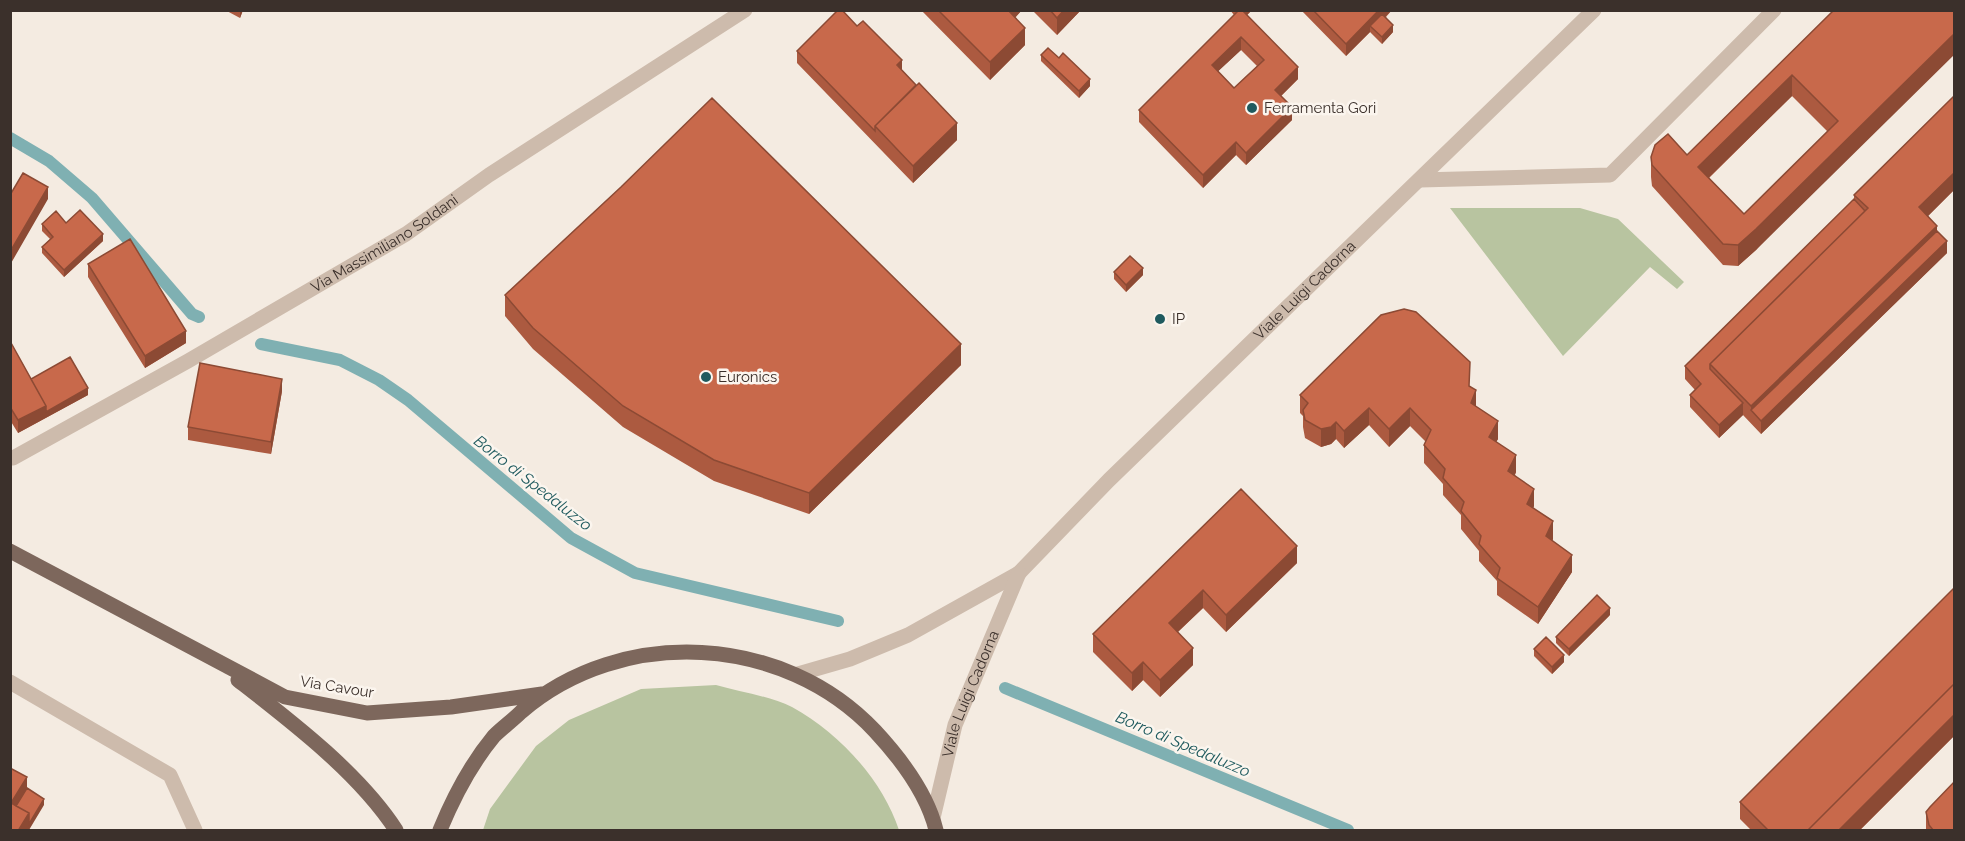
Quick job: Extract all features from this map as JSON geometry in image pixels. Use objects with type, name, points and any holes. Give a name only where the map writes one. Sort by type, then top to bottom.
[{"type":"main road","name":"Via Cavour","points":[[10,551],[285,697],[367,713],[440,708],[542,694]]},
{"type":"main road","points":[[440,831],[458,786],[495,735],[542,694],[602,665],[668,651],[735,655],[798,674],[855,710],[901,759],[935,824]]},
{"type":"main road","name":"Via Cavour","points":[[208,656],[307,734],[383,811],[396,831]]},
{"type":"street","name":"Via Massimiliano Soldani","points":[[13,458],[188,361],[406,234],[489,175],[745,10]]},
{"type":"street","name":"Viale Luigi Cadorna","points":[[798,674],[850,658],[908,635],[1018,573],[1109,480],[1594,10]]},
{"type":"street","points":[[1420,180],[1610,175],[1774,10]]},
{"type":"street","name":"Viale Luigi Cadorna","points":[[935,824],[955,725],[1018,573]]},
{"type":"street","points":[[10,682],[170,775],[195,831]]},
{"type":"green space","points":[[1450,208],[1580,208],[1618,219],[1684,282],[1677,289],[1650,267],[1563,356]]},
{"type":"green space","points":[[716,685],[783,703],[826,730],[857,759],[870,776],[882,793],[899,830],[483,830],[490,809],[536,746],[569,720],[641,689]]},
{"type":"building","points":[[838,10],[842,10],[857,26],[863,21],[902,60],[897,65],[916,85],[875,126],[875,131],[797,51]]},
{"type":"building","points":[[938,10],[1008,10],[1025,28],[990,62]]},
{"type":"building","points":[[1050,10],[1064,10],[1057,18]]},
{"type":"building","points":[[1239,10],[1242,10],[1298,67],[1275,90],[1292,107],[1246,153],[1236,142],[1203,175],[1139,110]],"holes":[[[1241,37],[1264,60],[1234,88],[1212,65]]]},
{"type":"building","points":[[1313,10],[1379,10],[1346,44]]},
{"type":"building","points":[[1834,10],[1954,10],[1954,34],[1738,245],[1723,244],[1652,165],[1651,157],[1655,145],[1668,134],[1687,155]],"holes":[[[1792,75],[1838,121],[1744,214],[1698,167]]]},
{"type":"building","points":[[1382,14],[1393,25],[1382,37],[1370,26]]},
{"type":"building","points":[[1048,48],[1059,58],[1063,53],[1090,79],[1079,91],[1041,55]]},
{"type":"building","points":[[919,83],[957,123],[913,166],[875,126]]},
{"type":"building","points":[[1954,96],[1954,173],[1919,207],[1937,226],[1751,406],[1710,364],[1868,208],[1854,195]]},
{"type":"building","points":[[712,98],[961,344],[809,493],[714,460],[623,406],[533,328],[505,295]]},
{"type":"building","points":[[23,173],[48,187],[10,252],[10,195]]},
{"type":"building","points":[[1854,199],[1865,211],[1710,364],[1710,369],[1743,403],[1719,425],[1690,395],[1701,384],[1685,366]]},
{"type":"building","points":[[80,210],[103,234],[64,270],[42,247],[53,237],[42,224],[56,211],[66,223]]},
{"type":"building","points":[[1937,231],[1947,241],[1761,421],[1751,410]]},
{"type":"building","points":[[130,239],[186,331],[145,356],[88,264]]},
{"type":"building","points":[[1130,256],[1143,268],[1126,285],[1114,272]]},
{"type":"building","points":[[1404,309],[1416,312],[1470,362],[1469,386],[1476,390],[1471,403],[1498,421],[1489,437],[1516,455],[1508,471],[1534,489],[1527,504],[1553,521],[1546,536],[1572,555],[1538,607],[1497,578],[1500,568],[1479,544],[1481,536],[1461,511],[1464,502],[1443,478],[1445,469],[1424,445],[1431,430],[1410,408],[1389,429],[1369,408],[1344,431],[1336,422],[1331,427],[1321,429],[1305,420],[1303,410],[1308,403],[1300,395],[1381,315]]},
{"type":"building","points":[[10,341],[46,406],[18,420],[10,407]]},
{"type":"building","points":[[70,357],[88,388],[46,412],[46,406],[31,379]]},
{"type":"building","points":[[200,363],[282,379],[271,442],[188,427]]},
{"type":"building","points":[[1241,489],[1297,546],[1226,615],[1203,590],[1169,623],[1193,648],[1160,680],[1143,662],[1132,673],[1093,634]]},
{"type":"building","points":[[1954,588],[1954,684],[1807,831],[1769,831],[1740,802]]},
{"type":"building","points":[[1597,595],[1610,608],[1569,649],[1556,637]]},
{"type":"building","points":[[1546,637],[1564,655],[1552,667],[1534,649]]},
{"type":"building","points":[[1954,684],[1954,715],[1838,831],[1807,831]]},
{"type":"building","points":[[10,768],[27,777],[11,803],[29,813],[18,831],[10,831]]},
{"type":"building","points":[[1954,782],[1954,831],[1934,831],[1929,825],[1926,812]]},
{"type":"building","points":[[27,788],[44,799],[29,824],[29,813],[16,806]]},
{"type":"waterway","name":"Borro di Spedaluzzo","points":[[10,138],[49,161],[92,198],[192,314],[199,317]]},
{"type":"waterway","name":"Borro di Spedaluzzo","points":[[261,344],[340,360],[379,380],[408,400],[571,538],[635,573],[838,621]]},
{"type":"waterway","name":"Borro di Spedaluzzo","points":[[1005,688],[1348,830]]},
{"type":"place","name":"Ferramenta Gori","points":[[1252,108]]},
{"type":"place","name":"IP","points":[[1160,319]]},
{"type":"place","name":"Euronics","points":[[706,377]]}]
